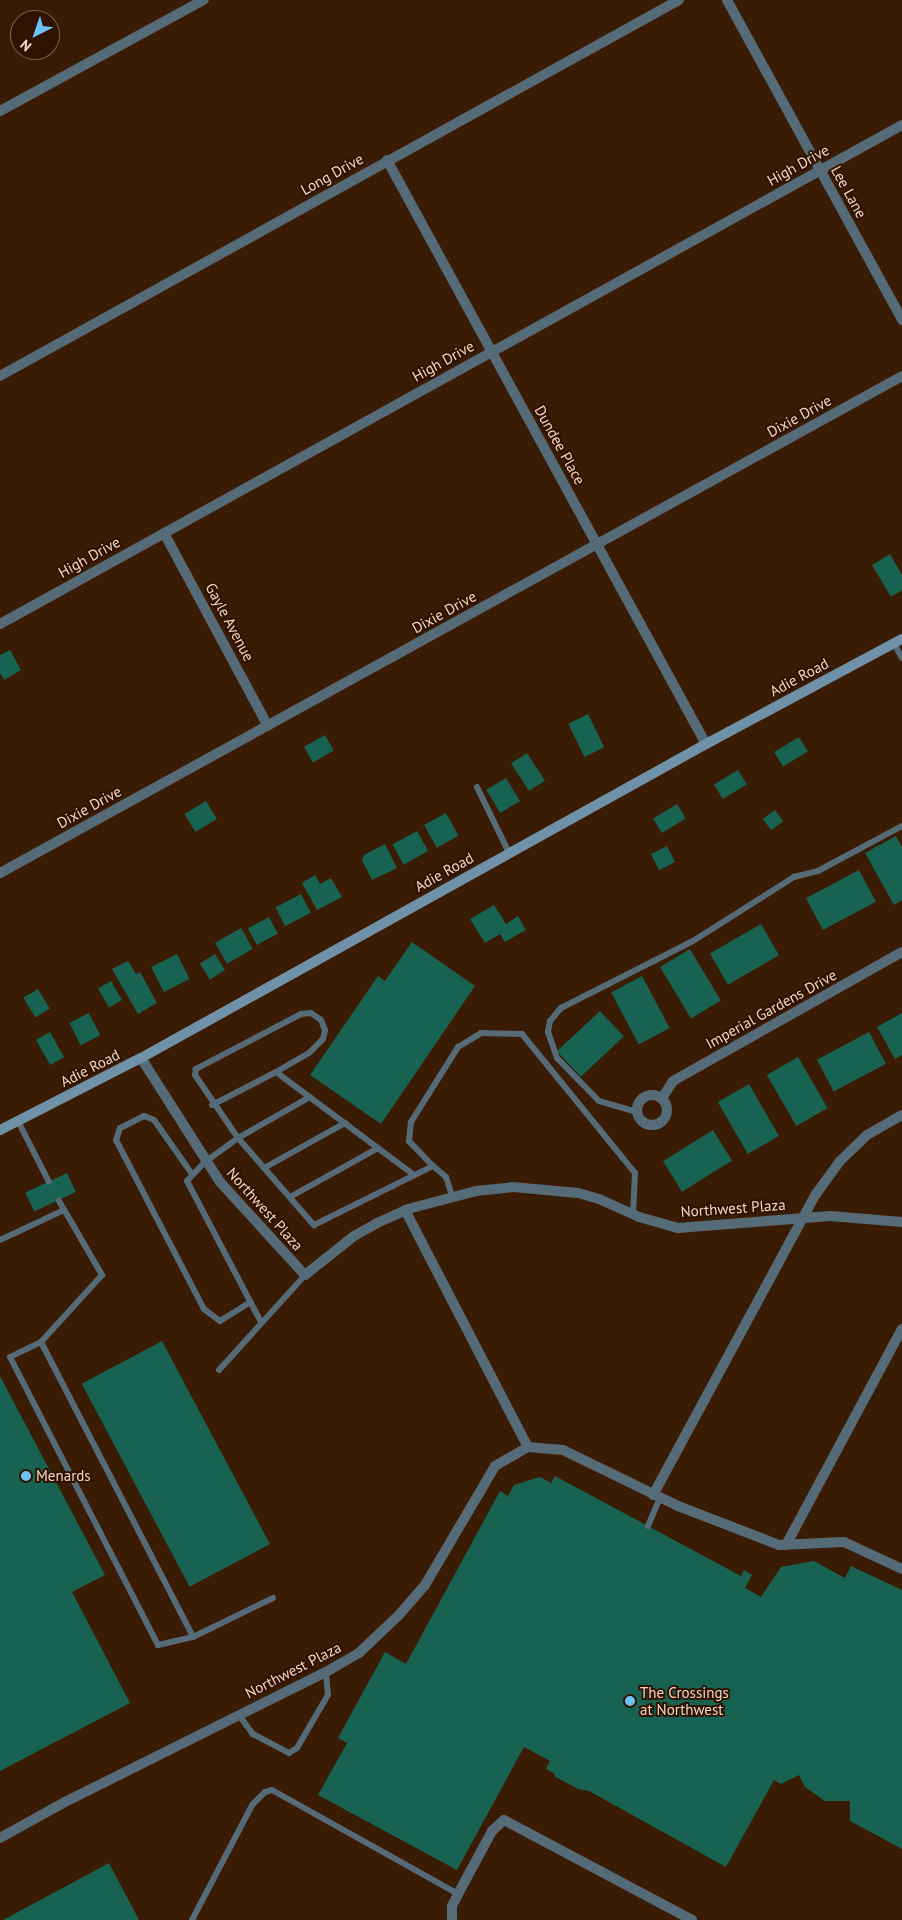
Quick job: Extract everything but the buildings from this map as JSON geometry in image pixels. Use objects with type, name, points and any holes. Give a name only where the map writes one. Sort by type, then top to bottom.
[{"type":"street","name":"Long Drive","points":[[0,376],[679,0]]},
{"type":"street","name":"Lee Lane","points":[[727,0],[902,320]]},
{"type":"street","points":[[0,110],[197,1]]},
{"type":"street","name":"High Drive","points":[[0,624],[902,125]]},
{"type":"street","name":"Dundee Place","points":[[387,160],[706,744]]},
{"type":"street","name":"Dixie Drive","points":[[0,873],[902,376]]},
{"type":"street","name":"Gayle Avenue","points":[[164,533],[268,726]]},
{"type":"street","name":"Adie Road","points":[[0,1130],[142,1058],[706,744],[898,641]]},
{"type":"street","name":"Imperial Gardens Drive","points":[[662,1098],[674,1081],[902,952]]},
{"type":"street","name":"Northwest Plaza","points":[[142,1058],[205,1162],[234,1200],[305,1275],[354,1236],[405,1210],[452,1195],[512,1187],[555,1189],[599,1199],[666,1226],[688,1228],[830,1216],[902,1222]]},
{"type":"street","points":[[653,1095],[662,1098],[667,1111],[660,1123],[646,1124],[637,1112],[643,1098],[653,1095]]},
{"type":"street","name":"Northwest Plaza","points":[[656,1496],[803,1218],[840,1161],[867,1135],[902,1115]]},
{"type":"street","points":[[405,1210],[528,1447],[563,1450],[656,1496],[723,1525],[786,1545],[844,1542],[902,1569]]},
{"type":"street","points":[[786,1545],[902,1329]]},
{"type":"street","name":"Northwest Plaza","points":[[0,1838],[64,1802],[326,1672],[360,1652],[412,1602],[434,1573],[495,1466],[528,1447]]},
{"type":"street","points":[[452,1920],[452,1906],[458,1894],[492,1830],[504,1820],[692,1920]]},
{"type":"lane","points":[[898,641],[902,658]]},
{"type":"lane","points":[[477,787],[509,853]]},
{"type":"lane","points":[[637,1112],[599,1101],[557,1058],[548,1032],[550,1021],[561,1008],[693,941],[794,877],[818,871],[902,826]]},
{"type":"lane","points":[[212,1105],[310,1052],[323,1039],[325,1030],[321,1020],[311,1013],[301,1014],[196,1069],[195,1075],[212,1105],[238,1138],[314,1225],[433,1166]]},
{"type":"lane","points":[[452,1195],[446,1177],[409,1141],[411,1122],[458,1047],[481,1033],[522,1034],[635,1173],[633,1214]]},
{"type":"lane","points":[[276,1072],[414,1174]]},
{"type":"lane","points":[[261,1322],[187,1181],[205,1162],[238,1138],[310,1097]]},
{"type":"lane","points":[[192,1174],[154,1120],[144,1116],[120,1128],[116,1140],[204,1310],[220,1321],[250,1302]]},
{"type":"lane","points":[[18,1121],[49,1182]]},
{"type":"lane","points":[[264,1168],[346,1124]]},
{"type":"lane","points":[[290,1197],[378,1148]]},
{"type":"lane","points":[[59,1200],[102,1275],[41,1342],[10,1357],[158,1645],[193,1637],[273,1598]]},
{"type":"lane","points":[[0,1240],[64,1210]]},
{"type":"lane","points":[[219,1370],[305,1275]]},
{"type":"lane","points":[[41,1342],[193,1637]]},
{"type":"lane","points":[[648,1526],[656,1496]]},
{"type":"lane","points":[[239,1715],[253,1734],[289,1753],[297,1748],[328,1695],[326,1672]]},
{"type":"lane","points":[[192,1920],[252,1805],[265,1792],[272,1790],[458,1894]]},
{"type":"place","name":"Menards","points":[[26,1476]]},
{"type":"place","name":"The Crossings at Northwest","points":[[630,1701]]}]
